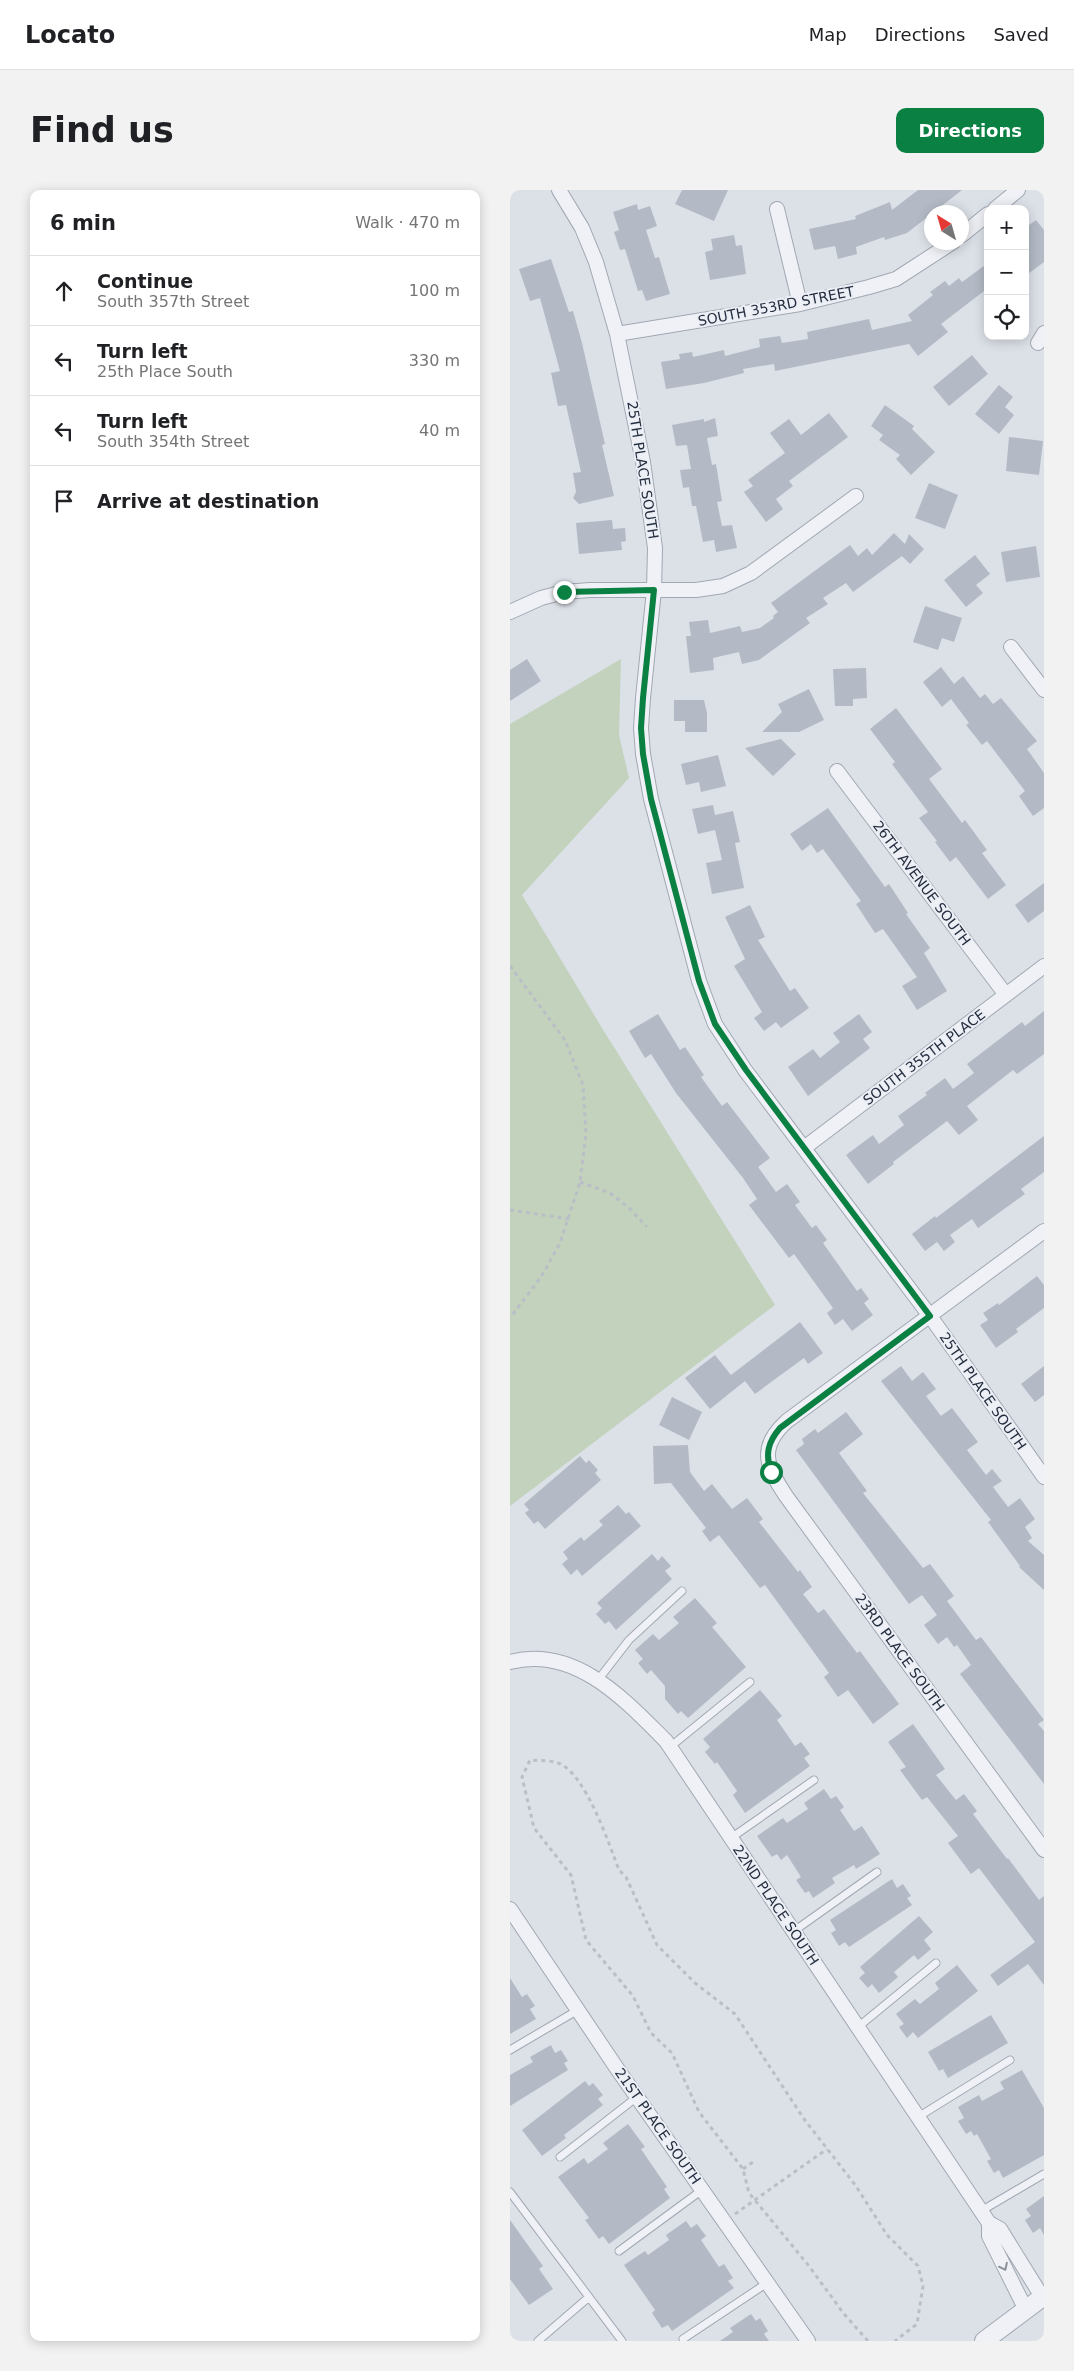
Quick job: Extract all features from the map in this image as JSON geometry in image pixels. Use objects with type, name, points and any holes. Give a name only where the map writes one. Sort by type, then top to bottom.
[{"type":"street","points":[[1000,205],[1018,190]]},
{"type":"street","name":"25TH PLACE SOUTH","points":[[562,194],[589,243],[617,334],[633,403],[651,508],[655,548],[654,590],[641,728],[643,754],[651,799],[676,901],[699,981],[715,1024],[746,1070],[930,1316],[1044,1477]]},
{"type":"street","points":[[776,209],[800,304]]},
{"type":"street","points":[[969,230],[984,217]]},
{"type":"street","name":"SOUTH 353RD STREET","points":[[617,334],[800,304],[896,279],[941,250]]},
{"type":"street","points":[[510,612],[541,598],[564,592],[696,590],[734,583],[751,573],[856,496]]},
{"type":"street","points":[[1011,647],[1044,690]]},
{"type":"street","name":"26TH AVENUE SOUTH","points":[[837,771],[1006,995]]},
{"type":"street","name":"SOUTH 355TH PLACE","points":[[804,1148],[1044,966]]},
{"type":"street","points":[[930,1316],[1044,1231]]},
{"type":"street","name":"23RD PLACE SOUTH","points":[[930,1316],[788,1421],[774,1434],[767,1457],[771,1472],[786,1496],[1044,1850]]},
{"type":"street","name":"22ND PLACE SOUTH","points":[[510,1662],[536,1658],[553,1659],[573,1665],[598,1680],[640,1715],[670,1747],[985,2217],[1000,2229],[1043,2298]]},
{"type":"street","name":"21ST PLACE SOUTH","points":[[512,1916],[808,2341]]},
{"type":"street","name":"22ND PLACE SOUTH","points":[[985,2217],[989,2236],[1026,2310]]},
{"type":"street","points":[[984,2341],[1043,2298]]},
{"type":"lane","points":[[598,1680],[629,1640],[682,1591]]},
{"type":"lane","points":[[670,1747],[750,1682]]},
{"type":"lane","points":[[731,1838],[814,1780]]},
{"type":"lane","points":[[794,1931],[877,1872]]},
{"type":"lane","points":[[858,2027],[936,1963]]},
{"type":"lane","points":[[510,2050],[578,2010]]},
{"type":"lane","points":[[918,2117],[1010,2060]]},
{"type":"lane","points":[[560,2157],[637,2098]]},
{"type":"lane","points":[[985,2217],[1044,2174]]},
{"type":"lane","points":[[618,2251],[702,2190]]},
{"type":"lane","points":[[510,2192],[622,2341]]},
{"type":"lane","points":[[683,2339],[767,2283]]},
{"type":"lane","points":[[538,2341],[588,2297]]},
{"type":"path","points":[[510,966],[565,1040],[583,1085],[586,1134],[580,1182],[560,1243],[541,1277],[510,1318]]},
{"type":"path","points":[[580,1182],[610,1193],[629,1208],[647,1227]]},
{"type":"path","points":[[510,1210],[569,1219]]},
{"type":"path","points":[[868,2341],[844,2314],[809,2266],[750,2193],[744,2169],[698,2112],[672,2053],[651,2033],[633,1996],[586,1940],[571,1875],[534,1828],[522,1777],[530,1760],[558,1763],[570,1772],[584,1789],[620,1870],[626,1876],[657,1945],[695,1983],[735,2014],[804,2119],[856,2186],[887,2235],[918,2266],[923,2286],[917,2324],[895,2341]]},
{"type":"path","points":[[724,2221],[756,2201],[827,2149]]},
{"type":"path","points":[[744,2169],[753,2162]]},
{"type":"green space","points":[[621,659],[619,735],[629,778],[522,895],[602,1028],[775,1305],[510,1506],[510,724]]},
{"type":"building","points":[[682,190],[728,190],[714,221],[675,204]]},
{"type":"building","points":[[918,190],[962,190],[943,205],[924,205],[924,220],[907,233],[885,240],[884,237],[856,247],[857,254],[838,259],[835,246],[814,250],[809,229],[856,219],[855,216],[890,202],[892,210]]},
{"type":"building","points":[[637,204],[638,210],[650,206],[657,226],[646,230],[655,258],[659,257],[670,294],[646,301],[642,290],[638,291],[625,249],[620,250],[614,232],[619,230],[613,212]]},
{"type":"building","points":[[1036,220],[1044,230],[1044,262],[1029,273],[1029,250],[1029,225]]},
{"type":"building","points":[[734,235],[736,246],[742,245],[746,274],[710,280],[705,252],[713,250],[711,239]]},
{"type":"building","points":[[551,259],[569,312],[573,311],[582,343],[605,444],[602,445],[614,496],[579,504],[573,498],[576,492],[573,473],[581,472],[566,405],[558,406],[551,373],[560,371],[540,298],[530,301],[519,269]]},
{"type":"building","points":[[984,266],[984,291],[941,324],[948,332],[918,356],[909,344],[775,371],[774,364],[743,369],[744,373],[704,383],[666,389],[661,362],[680,359],[679,354],[692,352],[693,357],[724,350],[725,356],[760,347],[759,339],[780,336],[782,343],[808,339],[807,332],[869,319],[872,330],[912,321],[908,315],[933,295],[930,292],[945,281],[949,286],[959,278],[962,282]]},
{"type":"building","points":[[972,355],[988,374],[949,406],[933,387]]},
{"type":"building","points":[[999,385],[1013,397],[1005,407],[1014,415],[999,434],[975,414]]},
{"type":"building","points":[[885,405],[914,426],[912,429],[935,452],[911,475],[896,459],[900,455],[879,440],[883,435],[871,426]]},
{"type":"building","points":[[829,413],[848,437],[789,481],[793,486],[776,499],[783,509],[766,522],[744,492],[753,486],[748,480],[785,453],[770,433],[789,419],[801,435]]},
{"type":"building","points":[[715,418],[718,436],[707,438],[712,465],[716,464],[722,501],[717,502],[722,526],[732,525],[737,548],[716,552],[714,540],[703,542],[696,506],[692,506],[689,487],[683,488],[680,470],[691,469],[687,445],[676,446],[672,425],[704,419],[704,422]]},
{"type":"building","points":[[1009,437],[1043,441],[1039,475],[1006,471]]},
{"type":"building","points":[[929,483],[958,495],[945,529],[915,518]]},
{"type":"building","points":[[612,520],[613,529],[625,528],[626,541],[621,542],[622,550],[579,554],[576,523]]},
{"type":"building","points":[[894,533],[905,544],[909,534],[924,549],[910,564],[902,556],[853,592],[846,583],[823,598],[828,604],[806,618],[810,623],[759,660],[742,664],[739,652],[713,658],[714,670],[690,673],[686,636],[691,636],[689,622],[708,620],[710,633],[740,626],[742,632],[760,628],[774,618],[773,616],[778,612],[771,603],[850,545],[858,556],[867,548],[872,555]]},
{"type":"building","points":[[1036,546],[1040,577],[1006,582],[1001,552]]},
{"type":"building","points":[[975,555],[990,574],[976,585],[983,593],[966,607],[944,580]]},
{"type":"building","points":[[925,606],[962,618],[954,642],[942,638],[938,650],[913,642]]},
{"type":"building","points":[[527,659],[541,681],[510,701],[510,670]]},
{"type":"building","points":[[941,667],[954,684],[963,676],[980,698],[985,694],[993,704],[1001,698],[1037,741],[1027,749],[1044,773],[1044,808],[1033,816],[1019,796],[1025,791],[987,741],[982,745],[966,725],[969,723],[951,699],[942,707],[923,682]]},
{"type":"building","points":[[866,668],[867,698],[853,699],[853,706],[835,706],[833,669]]},
{"type":"building","points":[[809,689],[824,720],[799,732],[762,732],[782,712],[778,704]]},
{"type":"building","points":[[674,700],[704,700],[707,713],[707,732],[685,732],[685,721],[674,721]]},
{"type":"building","points":[[896,708],[942,769],[929,779],[962,823],[965,820],[987,850],[982,853],[1006,885],[988,899],[956,857],[950,862],[935,842],[937,841],[919,818],[928,812],[892,764],[895,762],[870,729]]},
{"type":"building","points":[[781,739],[796,754],[773,776],[745,748]]},
{"type":"building","points":[[718,755],[726,786],[701,792],[699,782],[686,785],[681,764]]},
{"type":"building","points":[[713,805],[715,815],[733,811],[740,842],[735,843],[744,888],[712,894],[706,863],[722,860],[715,830],[698,834],[692,809]]},
{"type":"building","points":[[828,808],[885,887],[889,884],[908,913],[906,914],[930,948],[924,953],[947,991],[917,1010],[902,986],[917,977],[883,929],[875,933],[856,904],[861,901],[823,849],[817,853],[811,844],[802,851],[790,834]]},
{"type":"building","points":[[1044,883],[1044,911],[1028,923],[1015,905]]},
{"type":"building","points":[[750,905],[765,937],[758,940],[790,991],[795,988],[809,1008],[781,1028],[776,1022],[764,1031],[754,1018],[762,1012],[734,966],[745,959],[725,917]]},
{"type":"building","points":[[1044,1011],[1044,1054],[1017,1074],[1013,1070],[967,1106],[978,1120],[959,1135],[947,1121],[893,1162],[894,1164],[868,1184],[846,1155],[873,1135],[879,1144],[904,1125],[898,1116],[927,1095],[925,1093],[945,1078],[953,1089],[974,1073],[967,1064],[1022,1022],[1025,1026]]},
{"type":"building","points":[[658,1014],[680,1050],[685,1047],[704,1075],[701,1077],[722,1106],[727,1102],[770,1158],[758,1167],[776,1192],[787,1184],[800,1202],[795,1205],[812,1228],[816,1225],[827,1240],[823,1243],[857,1291],[861,1288],[869,1299],[864,1303],[873,1315],[852,1331],[843,1319],[835,1325],[827,1313],[833,1308],[794,1254],[789,1258],[749,1205],[757,1199],[743,1178],[676,1093],[651,1054],[645,1058],[629,1031]]},
{"type":"building","points":[[859,1014],[872,1032],[863,1039],[870,1048],[808,1096],[788,1067],[813,1049],[820,1058],[840,1042],[833,1033]]},
{"type":"building","points":[[1044,1136],[1044,1172],[1021,1189],[1025,1194],[978,1228],[972,1219],[950,1235],[955,1242],[944,1251],[937,1242],[925,1251],[912,1234]]},
{"type":"building","points":[[1037,1276],[1044,1285],[1044,1308],[1016,1329],[1018,1332],[996,1348],[980,1325],[988,1320],[983,1313],[998,1303],[999,1305]]},
{"type":"building","points":[[800,1322],[823,1353],[808,1364],[804,1358],[755,1394],[745,1381],[710,1409],[685,1378],[715,1355],[731,1375]]},
{"type":"building","points":[[901,1366],[912,1381],[923,1372],[936,1389],[926,1396],[941,1416],[952,1408],[978,1442],[967,1450],[986,1475],[992,1469],[1002,1481],[993,1487],[1008,1507],[1020,1498],[1035,1519],[1025,1527],[1032,1538],[1028,1541],[1044,1555],[1044,1590],[1019,1567],[988,1522],[991,1520],[881,1381]]},
{"type":"building","points":[[1044,1366],[1044,1395],[1035,1402],[1021,1384]]},
{"type":"building","points":[[672,1397],[702,1412],[689,1440],[659,1425]]},
{"type":"building","points":[[846,1412],[863,1434],[839,1453],[867,1491],[863,1493],[923,1568],[930,1564],[954,1596],[947,1601],[976,1640],[981,1637],[1044,1720],[1038,1724],[1044,1731],[1044,1784],[960,1674],[971,1665],[957,1645],[954,1647],[947,1637],[938,1644],[924,1625],[937,1615],[922,1595],[909,1604],[796,1450],[804,1444],[802,1439],[815,1429],[818,1433]]},
{"type":"building","points":[[688,1445],[690,1472],[704,1491],[712,1484],[732,1509],[747,1498],[763,1519],[759,1522],[812,1587],[803,1594],[818,1613],[824,1609],[857,1653],[860,1651],[899,1704],[873,1724],[848,1690],[838,1697],[824,1677],[829,1673],[765,1585],[760,1588],[719,1535],[710,1542],[702,1531],[706,1528],[671,1483],[654,1484],[653,1446]]},
{"type":"building","points":[[580,1456],[586,1463],[589,1460],[598,1470],[595,1473],[601,1480],[545,1529],[538,1521],[534,1524],[525,1513],[529,1510],[524,1504]]},
{"type":"building","points":[[618,1505],[626,1514],[629,1512],[641,1526],[582,1576],[577,1569],[571,1575],[562,1564],[568,1559],[563,1552],[581,1537],[584,1541],[603,1525],[599,1521]]},
{"type":"building","points":[[652,1554],[658,1561],[662,1556],[671,1566],[665,1571],[672,1579],[616,1630],[609,1621],[605,1624],[596,1614],[602,1608],[597,1603]]},
{"type":"building","points":[[695,1598],[717,1623],[712,1627],[746,1667],[688,1718],[681,1711],[678,1714],[665,1699],[665,1686],[651,1670],[647,1674],[638,1663],[643,1659],[635,1650],[653,1634],[659,1640],[679,1623],[673,1617]]},
{"type":"building","points":[[760,1690],[782,1716],[777,1720],[795,1746],[801,1742],[810,1754],[804,1758],[810,1766],[745,1813],[733,1795],[737,1791],[717,1762],[715,1764],[705,1752],[710,1747],[703,1739]]},
{"type":"building","points":[[913,1724],[945,1769],[936,1775],[956,1800],[964,1794],[977,1811],[973,1814],[1039,1900],[1044,1896],[1044,1985],[1028,1964],[998,1986],[990,1975],[1035,1942],[979,1868],[971,1874],[948,1843],[958,1836],[927,1797],[922,1800],[900,1770],[906,1767],[888,1742]]},
{"type":"building","points":[[824,1789],[831,1799],[836,1796],[844,1807],[840,1810],[854,1831],[862,1826],[880,1854],[856,1869],[854,1865],[832,1878],[835,1883],[813,1898],[809,1891],[805,1893],[796,1880],[801,1877],[787,1855],[781,1860],[777,1854],[772,1857],[757,1836],[783,1818],[787,1823],[808,1809],[804,1803]]},
{"type":"building","points":[[892,1879],[897,1888],[903,1884],[911,1896],[907,1898],[912,1905],[849,1947],[845,1942],[839,1946],[831,1933],[836,1930],[830,1920]]},
{"type":"building","points":[[919,1916],[933,1932],[924,1940],[931,1949],[918,1960],[914,1955],[894,1972],[898,1977],[879,1993],[872,1984],[868,1988],[859,1978],[865,1973],[860,1967]]},
{"type":"building","points":[[957,1965],[978,1991],[918,2038],[913,2032],[907,2038],[899,2027],[904,2024],[896,2014],[915,1999],[920,2004],[939,1989],[935,1983]]},
{"type":"building","points":[[510,1978],[522,1997],[527,1994],[535,2006],[530,2009],[536,2019],[510,2034]]},
{"type":"building","points":[[991,2015],[1008,2043],[948,2078],[943,2069],[939,2071],[928,2052]]},
{"type":"building","points":[[551,2045],[555,2053],[561,2050],[568,2061],[564,2063],[568,2070],[510,2106],[510,2075],[533,2062],[530,2057]]},
{"type":"building","points":[[1022,2070],[1044,2108],[1044,2155],[1003,2178],[999,2170],[994,2173],[987,2161],[991,2159],[977,2134],[974,2136],[971,2131],[966,2134],[958,2121],[964,2118],[958,2107],[979,2095],[982,2101],[1004,2089],[1000,2082]]},
{"type":"building","points":[[585,2081],[589,2086],[593,2083],[603,2095],[598,2099],[603,2105],[564,2135],[566,2138],[542,2156],[522,2130]]},
{"type":"building","points":[[628,2124],[645,2147],[641,2149],[667,2187],[664,2189],[670,2198],[609,2244],[603,2236],[599,2239],[585,2220],[589,2218],[558,2177],[584,2158],[588,2164],[608,2149],[603,2143]]},
{"type":"building","points":[[1044,2196],[1044,2235],[1040,2228],[1033,2233],[1025,2220],[1031,2216],[1026,2209]]},
{"type":"building","points":[[510,2220],[543,2266],[539,2269],[553,2289],[529,2305],[510,2279]]},
{"type":"building","points":[[686,2221],[691,2228],[697,2224],[706,2236],[701,2240],[719,2267],[724,2264],[733,2278],[728,2281],[734,2288],[672,2331],[668,2325],[662,2328],[652,2313],[655,2310],[624,2265],[645,2251],[648,2255],[669,2240],[666,2235]]},
{"type":"building","points":[[751,2314],[756,2321],[760,2318],[768,2331],[764,2334],[769,2341],[720,2341],[733,2332],[730,2328]]},
{"type":"route","points":[[564,592],[654,590],[643,698],[641,728],[643,754],[651,799],[674,892],[699,981],[715,1024],[746,1070],[930,1316],[780,1428],[774,1434],[768,1449],[767,1457],[771,1472]]}]
